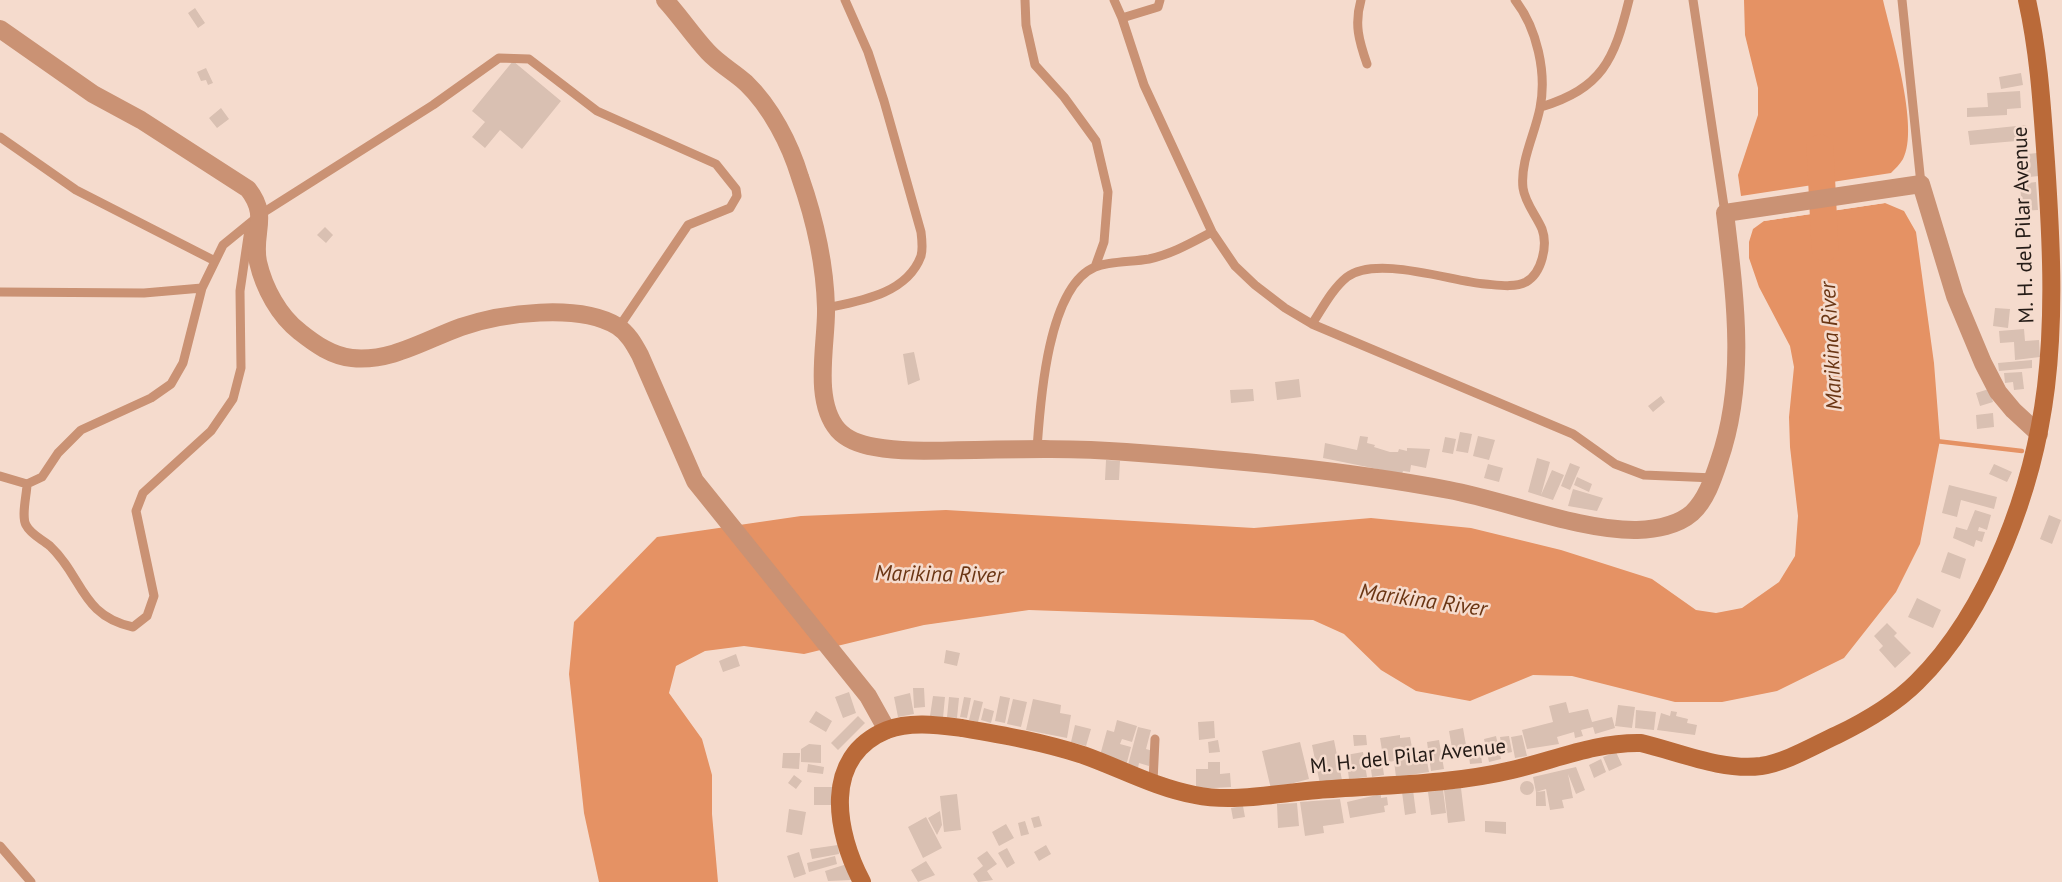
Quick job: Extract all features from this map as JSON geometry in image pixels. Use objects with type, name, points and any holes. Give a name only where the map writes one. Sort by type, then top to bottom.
[{"type":"street","points":[[665,0],[708,52],[747,84],[765,106],[783,137],[800,175],[826,308],[821,357],[822,385],[836,428],[850,439],[873,447],[910,451],[1038,449],[1154,454],[1324,472],[1449,490],[1576,521],[1636,530],[1669,526],[1691,513],[1714,478],[1732,412],[1736,372],[1734,289],[1725,213],[1921,184],[1955,296],[1983,363],[1998,392],[2013,410],[2039,434]]},
{"type":"street","name":"M. H. del Pilar Avenue","points":[[862,882],[849,859],[841,834],[838,801],[843,776],[853,756],[867,742],[887,730],[930,724],[1042,742],[1153,783],[1195,795],[1217,798],[1446,780],[1511,771],[1599,746],[1626,742],[1641,743],[1738,766],[1761,766],[1782,760],[1876,714],[1917,682],[1940,656],[1989,578],[2026,482],[2039,434],[2046,385],[2052,269],[2037,48],[2027,0]]},
{"type":"street","points":[[0,29],[93,94],[141,120],[234,178],[256,199],[258,262],[271,294],[286,318],[326,351],[351,358],[377,357],[404,351],[491,318],[532,314],[586,315],[619,327],[630,338],[640,354],[672,424],[683,458],[712,505],[859,685],[887,730]]},
{"type":"lane","points":[[826,308],[884,292],[899,283],[916,266],[922,254],[921,232],[884,101],[868,52],[845,0]]},
{"type":"lane","points":[[1025,0],[1026,25],[1035,65],[1064,97],[1096,141],[1108,192],[1104,242],[1095,267]]},
{"type":"lane","points":[[1114,0],[1144,85],[1212,232],[1235,266],[1255,285],[1285,308],[1312,324],[1572,434],[1615,464],[1644,475],[1714,478]]},
{"type":"lane","points":[[1122,18],[1158,7],[1160,0]]},
{"type":"lane","points":[[1360,0],[1356,16],[1357,35],[1367,64]]},
{"type":"lane","points":[[1312,324],[1332,293],[1347,277],[1361,270],[1416,272],[1473,283],[1507,285],[1525,282],[1537,273],[1542,256],[1542,231],[1531,211],[1523,188],[1525,163],[1541,107],[1541,76],[1535,38],[1523,9],[1515,0]]},
{"type":"lane","points":[[1541,107],[1566,99],[1583,90],[1600,74],[1612,51],[1629,0]]},
{"type":"lane","points":[[1693,0],[1725,213]]},
{"type":"lane","points":[[1902,0],[1921,184]]},
{"type":"lane","points":[[0,476],[27,484],[42,477],[58,453],[81,430],[152,398],[171,384],[183,363],[202,288],[223,245],[256,218],[433,105],[499,58],[529,59],[597,111],[716,164],[736,189],[737,196],[730,208],[688,225],[619,327]]},
{"type":"lane","points":[[0,137],[76,190],[215,261]]},
{"type":"lane","points":[[27,484],[24,522],[30,531],[51,547],[94,607],[113,623],[133,627],[147,616],[154,596],[136,511],[143,493],[211,430],[232,399],[241,368],[240,291],[256,218]]},
{"type":"lane","points":[[1038,449],[1042,384],[1049,345],[1062,308],[1080,278],[1095,267],[1175,252],[1212,232]]},
{"type":"lane","points":[[0,292],[144,293],[202,288]]},
{"type":"lane","points":[[1153,783],[1155,739]]},
{"type":"lane","points":[[0,846],[31,882]]},
{"type":"water","points":[[1744,0],[1883,0],[1902,81],[1908,126],[1907,145],[1903,159],[1891,173],[1741,196],[1738,175],[1758,115],[1758,88],[1745,35]]},
{"type":"water","points":[[1885,203],[1904,211],[1916,232],[1934,363],[1940,440],[1920,544],[1896,592],[1844,658],[1777,691],[1722,702],[1675,702],[1572,676],[1533,675],[1470,701],[1416,691],[1381,670],[1344,634],[1313,620],[1029,610],[924,625],[804,654],[744,646],[705,651],[676,666],[669,693],[702,739],[712,775],[712,814],[718,882],[599,882],[584,813],[569,674],[574,622],[657,537],[801,516],[946,510],[1254,528],[1371,518],[1471,528],[1561,550],[1652,579],[1696,610],[1716,613],[1742,608],[1779,582],[1795,556],[1798,516],[1789,417],[1794,367],[1790,346],[1759,287],[1749,258],[1749,242],[1753,229],[1764,221]]},
{"type":"pier","points":[[1881,176],[1882,179],[1761,197],[1761,194]]},
{"type":"pier","points":[[1885,200],[1885,203],[1764,221],[1764,218]]},
{"type":"building","points":[[195,8],[205,23],[198,28],[188,13]]},
{"type":"building","points":[[513,61],[561,101],[522,149],[500,130],[485,148],[472,137],[485,122],[472,111]]},
{"type":"building","points":[[206,68],[213,83],[208,85],[206,80],[201,81],[197,72]]},
{"type":"building","points":[[2021,73],[2023,85],[2001,89],[1999,77]]},
{"type":"building","points":[[2020,91],[2021,108],[2007,109],[2007,115],[1967,117],[1967,108],[1988,107],[1987,93]]},
{"type":"building","points":[[221,108],[229,119],[217,128],[209,118]]},
{"type":"building","points":[[2026,125],[2028,140],[1970,145],[1968,131]]},
{"type":"building","points":[[2037,153],[2039,176],[2019,178],[2018,155]]},
{"type":"building","points":[[2036,182],[2038,210],[2022,211],[2020,184]]},
{"type":"building","points":[[325,227],[333,235],[326,243],[317,235]]},
{"type":"building","points":[[1995,308],[2010,309],[2008,328],[1993,326]]},
{"type":"building","points":[[2024,329],[2025,341],[2039,340],[2040,357],[2015,360],[2014,342],[2000,343],[1999,331]]},
{"type":"building","points":[[914,352],[920,380],[908,385],[903,354]]},
{"type":"building","points":[[2032,360],[2032,368],[1999,371],[1998,363]]},
{"type":"building","points":[[2022,372],[2024,389],[2014,390],[2013,382],[2005,383],[2004,373]]},
{"type":"building","points":[[1299,379],[1301,397],[1277,400],[1275,382]]},
{"type":"building","points":[[1253,389],[1254,401],[1231,403],[1230,390]]},
{"type":"building","points":[[1989,389],[1993,402],[1980,406],[1976,393]]},
{"type":"building","points":[[1661,396],[1665,402],[1653,412],[1648,406]]},
{"type":"building","points":[[1993,413],[1994,427],[1977,429],[1976,415]]},
{"type":"building","points":[[1460,432],[1472,434],[1468,453],[1456,451]]},
{"type":"building","points":[[1360,436],[1368,437],[1367,443],[1375,445],[1374,447],[1390,452],[1398,452],[1399,449],[1407,451],[1407,448],[1430,449],[1426,468],[1411,465],[1410,472],[1403,471],[1402,474],[1323,458],[1325,443],[1357,450]]},
{"type":"building","points":[[1478,436],[1495,440],[1489,460],[1473,456]]},
{"type":"building","points":[[1445,437],[1456,439],[1453,454],[1442,452]]},
{"type":"building","points":[[1537,458],[1550,462],[1541,495],[1552,470],[1564,475],[1553,500],[1528,492]]},
{"type":"building","points":[[1106,460],[1120,461],[1119,480],[1105,480]]},
{"type":"building","points":[[1570,463],[1580,467],[1570,490],[1561,486]]},
{"type":"building","points":[[1488,464],[1503,468],[1499,482],[1484,478]]},
{"type":"building","points":[[1994,464],[2012,472],[2007,482],[1989,474]]},
{"type":"building","points":[[1577,477],[1592,484],[1589,492],[1574,485]]},
{"type":"building","points":[[1949,485],[1997,497],[1994,509],[1961,500],[1957,517],[1942,513]]},
{"type":"building","points":[[1573,489],[1603,498],[1597,511],[1568,506]]},
{"type":"building","points":[[1975,510],[1991,515],[1987,530],[1979,527],[1978,531],[1985,532],[1982,542],[1976,540],[1974,547],[1953,538],[1956,527],[1967,530]]},
{"type":"building","points":[[2049,515],[2061,520],[2052,544],[2040,539]]},
{"type":"building","points":[[1948,552],[1966,559],[1960,579],[1941,572]]},
{"type":"building","points":[[1917,598],[1941,610],[1933,628],[1908,617]]},
{"type":"building","points":[[1887,623],[1897,633],[1894,636],[1911,653],[1895,668],[1879,650],[1883,646],[1874,636]]},
{"type":"building","points":[[946,650],[960,653],[957,666],[944,663]]},
{"type":"building","points":[[736,654],[740,666],[723,672],[719,661]]},
{"type":"building","points":[[913,688],[924,688],[925,707],[914,708]]},
{"type":"building","points":[[849,692],[856,713],[843,718],[835,697]]},
{"type":"building","points":[[910,693],[914,714],[898,717],[894,697]]},
{"type":"building","points":[[933,696],[945,697],[943,718],[930,716]]},
{"type":"building","points":[[1000,696],[1010,698],[1005,723],[995,721]]},
{"type":"building","points":[[949,697],[959,698],[957,718],[947,717]]},
{"type":"building","points":[[964,697],[971,698],[967,718],[960,717]]},
{"type":"building","points":[[1013,699],[1027,702],[1021,727],[1007,724]]},
{"type":"building","points":[[1033,699],[1061,705],[1060,713],[1071,715],[1067,738],[1026,730]]},
{"type":"building","points":[[974,700],[983,702],[978,722],[969,720]]},
{"type":"building","points":[[1566,702],[1569,713],[1588,709],[1592,722],[1612,717],[1615,728],[1595,734],[1593,727],[1581,730],[1583,736],[1575,738],[1574,732],[1557,737],[1559,744],[1527,749],[1522,730],[1553,722],[1549,706]]},
{"type":"building","points":[[1618,705],[1635,707],[1632,728],[1615,726]]},
{"type":"building","points":[[984,708],[994,711],[991,723],[981,720]]},
{"type":"building","points":[[1636,710],[1656,712],[1654,730],[1635,728]]},
{"type":"building","points":[[816,711],[832,721],[826,732],[809,722]]},
{"type":"building","points":[[1671,711],[1677,712],[1676,716],[1688,719],[1687,723],[1697,725],[1695,735],[1657,730],[1661,713],[1670,716]]},
{"type":"building","points":[[858,716],[865,723],[838,750],[831,743]]},
{"type":"building","points":[[1117,720],[1137,726],[1132,742],[1122,739],[1120,744],[1131,747],[1126,766],[1099,759],[1107,730],[1114,732]]},
{"type":"building","points":[[1214,721],[1215,738],[1199,740],[1198,722]]},
{"type":"building","points":[[1075,725],[1091,729],[1086,746],[1071,742]]},
{"type":"building","points":[[1138,727],[1151,730],[1146,749],[1153,751],[1149,766],[1139,763],[1138,768],[1128,765]]},
{"type":"building","points":[[1463,728],[1467,751],[1453,754],[1449,731]]},
{"type":"building","points":[[1353,735],[1366,735],[1367,745],[1354,746]]},
{"type":"building","points":[[1400,735],[1400,738],[1410,737],[1415,763],[1427,761],[1429,772],[1396,777],[1394,761],[1384,763],[1380,738]]},
{"type":"building","points":[[1522,735],[1527,756],[1515,758],[1511,737]]},
{"type":"building","points":[[1496,736],[1501,759],[1489,762],[1484,739]]},
{"type":"building","points":[[1509,736],[1512,752],[1503,754],[1500,737]]},
{"type":"building","points":[[1218,740],[1220,752],[1209,753],[1208,742]]},
{"type":"building","points":[[1334,740],[1342,780],[1320,784],[1312,745]]},
{"type":"building","points":[[1439,740],[1444,769],[1431,771],[1427,742]]},
{"type":"building","points":[[1300,742],[1309,779],[1271,789],[1262,751]]},
{"type":"building","points":[[809,744],[821,745],[821,763],[801,762],[801,749]]},
{"type":"building","points":[[1363,752],[1367,777],[1349,779],[1346,755]]},
{"type":"building","points":[[1616,752],[1622,765],[1609,771],[1603,757]]},
{"type":"building","points":[[783,753],[800,753],[799,769],[782,768]]},
{"type":"building","points":[[1481,755],[1482,763],[1470,764],[1469,756]]},
{"type":"building","points":[[1601,759],[1606,772],[1594,778],[1589,765]]},
{"type":"building","points":[[1382,761],[1384,775],[1372,777],[1370,762]]},
{"type":"building","points":[[1208,762],[1220,762],[1220,774],[1230,773],[1231,787],[1196,789],[1196,769],[1208,769]]},
{"type":"building","points":[[808,764],[824,767],[823,774],[807,772]]},
{"type":"building","points":[[1576,767],[1585,790],[1576,794],[1568,774],[1573,798],[1562,800],[1564,808],[1550,810],[1546,789],[1536,792],[1533,777]]},
{"type":"building","points":[[794,775],[802,781],[796,789],[788,783]]},
{"type":"building","points":[[1527,781],[1532,783],[1534,788],[1532,793],[1527,795],[1522,793],[1520,788],[1522,783]]},
{"type":"building","points":[[814,787],[834,787],[834,805],[814,805]]},
{"type":"building","points":[[1461,788],[1465,821],[1448,823],[1444,790]]},
{"type":"building","points":[[1413,790],[1416,813],[1405,815],[1402,792]]},
{"type":"building","points":[[1443,790],[1446,813],[1431,815],[1428,792]]},
{"type":"building","points":[[1545,791],[1546,806],[1536,806],[1536,792]]},
{"type":"building","points":[[957,794],[961,830],[944,832],[940,796]]},
{"type":"building","points":[[1381,794],[1381,798],[1387,797],[1388,805],[1384,806],[1385,812],[1350,818],[1347,802]]},
{"type":"building","points":[[1340,799],[1344,823],[1323,826],[1324,833],[1305,836],[1300,802]]},
{"type":"building","points":[[1297,803],[1299,826],[1278,828],[1277,804]]},
{"type":"building","points":[[1243,806],[1245,817],[1233,819],[1231,808]]},
{"type":"building","points":[[789,809],[806,812],[802,835],[786,832]]},
{"type":"building","points":[[940,811],[942,825],[937,835],[928,818]]},
{"type":"building","points":[[1039,816],[1042,826],[1034,828],[1031,818]]},
{"type":"building","points":[[926,817],[942,848],[923,858],[908,827]]},
{"type":"building","points":[[1025,821],[1029,834],[1021,836],[1018,823]]},
{"type":"building","points":[[1485,821],[1506,822],[1506,834],[1485,832]]},
{"type":"building","points":[[1006,824],[1014,838],[999,846],[992,832]]},
{"type":"building","points":[[838,845],[839,854],[812,859],[810,849]]},
{"type":"building","points":[[1046,845],[1051,854],[1039,861],[1034,852]]},
{"type":"building","points":[[1007,848],[1015,863],[1007,868],[998,853]]},
{"type":"building","points":[[987,851],[997,864],[987,871],[993,880],[978,882],[973,874],[983,866],[977,858]]},
{"type":"building","points":[[799,852],[806,874],[794,878],[787,856]]},
{"type":"building","points":[[835,856],[837,864],[809,872],[807,863]]},
{"type":"building","points":[[926,861],[935,875],[918,882],[911,870]]},
{"type":"building","points":[[847,864],[852,880],[828,881],[825,871]]},
{"type":"waterway","name":"Marikina River","points":[[1820,148],[1825,248]]},
{"type":"waterway","points":[[1936,441],[2022,451]]}]
